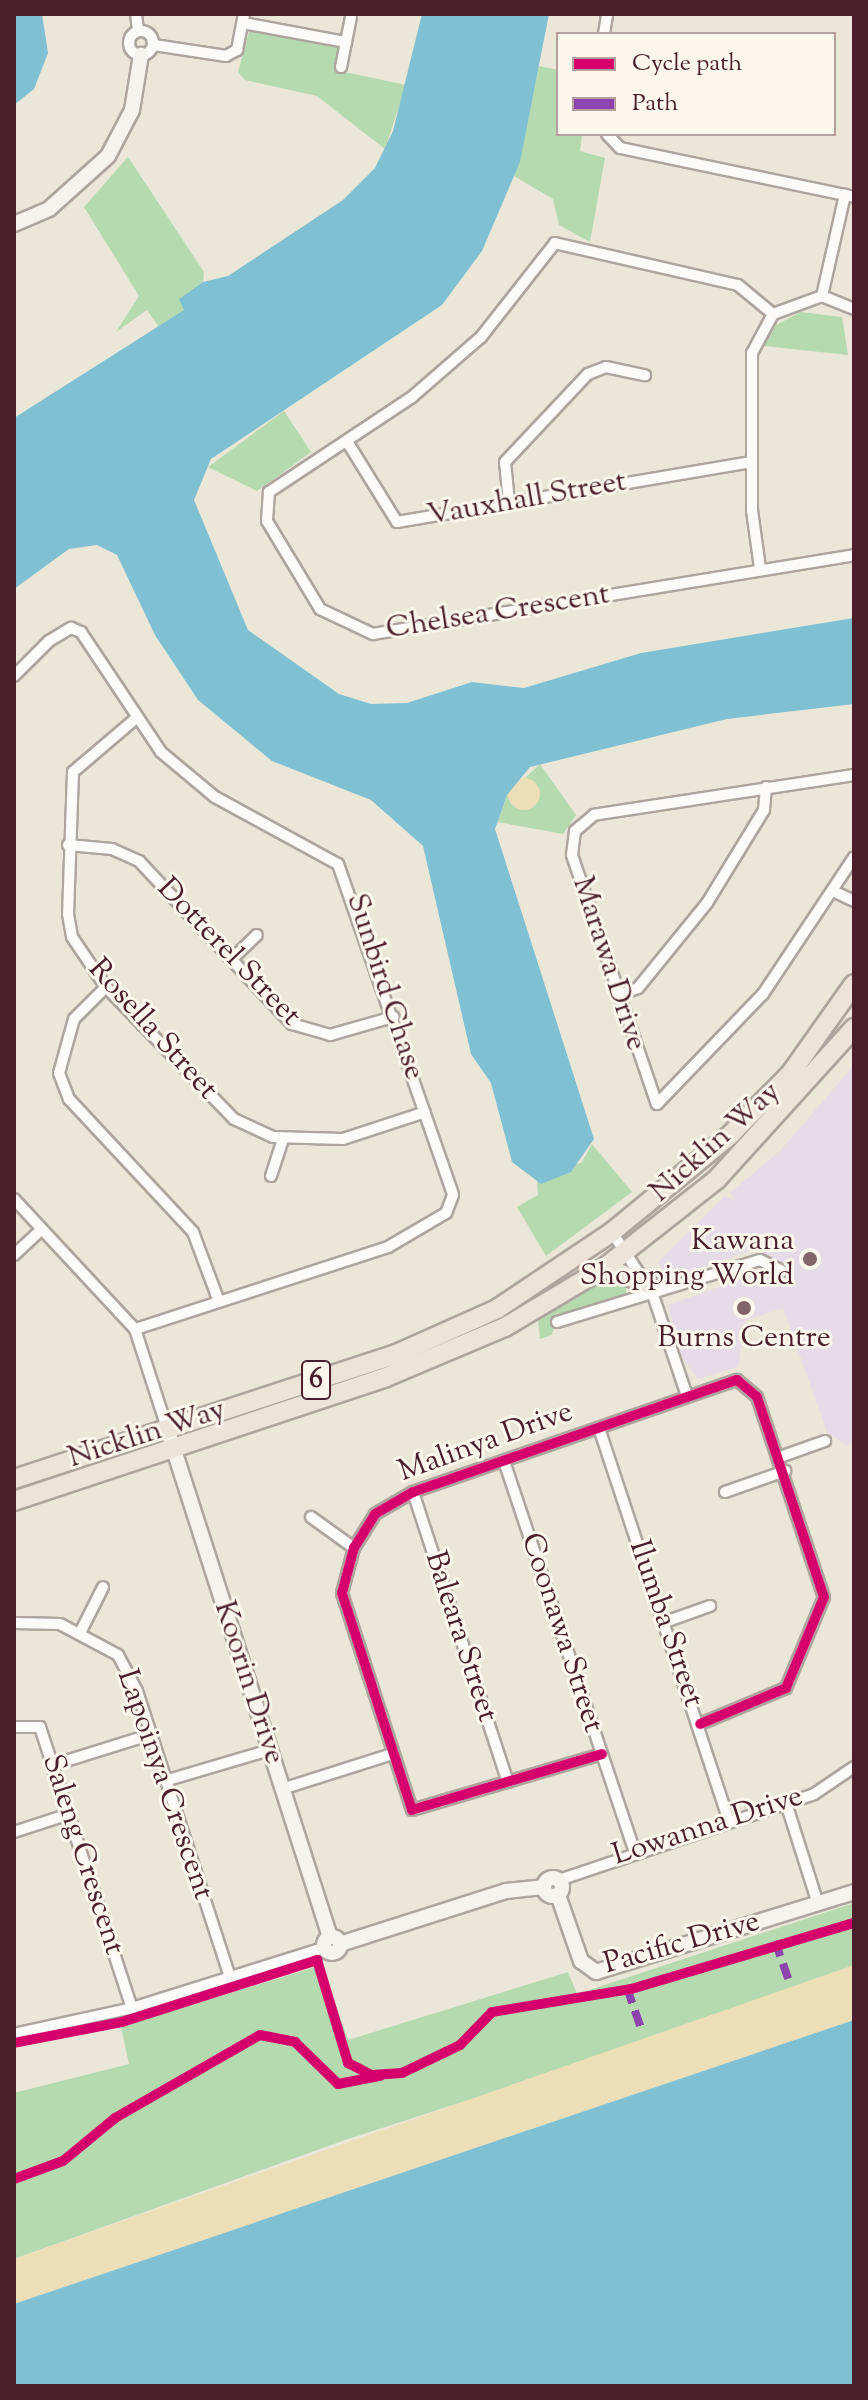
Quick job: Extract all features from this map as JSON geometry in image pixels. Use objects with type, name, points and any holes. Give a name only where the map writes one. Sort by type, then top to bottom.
[{"type":"highway","name":"Nicklin Way","points":[[14,1479],[452,1332],[612,1232],[763,1104],[854,984]]},
{"type":"highway","name":"Nicklin Way","points":[[14,1501],[450,1352],[604,1268],[751,1147],[854,1028]]},
{"type":"highway","points":[[604,1268],[650,1289]]},
{"type":"street","points":[[136,14],[138,31],[154,45],[226,56],[237,50],[244,18],[346,42]]},
{"type":"street","points":[[341,67],[351,17]]},
{"type":"street","points":[[138,31],[129,42],[141,55]]},
{"type":"street","points":[[14,224],[49,209],[108,156],[132,110],[141,55],[154,45]]},
{"type":"street","points":[[608,136],[615,145],[849,196],[822,296]]},
{"type":"street","name":"Chelsea Crescent","points":[[773,314],[738,285],[555,243],[481,337],[348,443],[264,502],[307,595],[352,629],[392,634],[760,568],[854,555]]},
{"type":"street","points":[[760,568],[750,462],[752,353],[773,314],[822,296],[854,309]]},
{"type":"street","points":[[509,502],[505,462],[588,374],[606,367],[645,375]]},
{"type":"street","name":"Vauxhall Street","points":[[348,443],[397,522],[750,462]]},
{"type":"street","name":"Sunbird Chase","points":[[14,676],[71,628],[81,632],[134,720],[215,797],[338,864],[453,1195],[446,1213],[388,1247],[218,1299],[135,1329]]},
{"type":"street","name":"Rosella Street","points":[[134,720],[73,772],[68,845],[72,937],[106,987],[234,1119],[283,1139],[343,1139],[425,1112]]},
{"type":"street","name":"Marawa Drive","points":[[854,775],[594,815],[575,831],[572,855],[657,1104],[729,1037],[835,892],[854,857]]},
{"type":"street","points":[[619,995],[638,988],[707,903],[764,810],[766,787]]},
{"type":"street","name":"Dotterel Street","points":[[68,845],[112,849],[139,861],[292,1024],[311,1035],[393,1017]]},
{"type":"street","points":[[835,892],[854,901]]},
{"type":"street","points":[[233,958],[257,935]]},
{"type":"street","points":[[106,987],[61,1046],[64,1086],[193,1232],[218,1299]]},
{"type":"street","points":[[271,1176],[283,1139]]},
{"type":"street","points":[[14,1199],[135,1329],[167,1428]]},
{"type":"street","points":[[14,1255],[42,1229]]},
{"type":"street","points":[[612,1232],[650,1289],[687,1396]]},
{"type":"street","points":[[557,1322],[650,1289],[760,1260],[783,1271]]},
{"type":"street","name":"Malinya Drive","points":[[508,1782],[412,1810],[389,1755],[342,1593],[354,1548],[375,1514],[413,1492],[727,1381],[745,1383],[780,1457]]},
{"type":"street","name":"Koorin Drive","points":[[167,1428],[331,1943]]},
{"type":"street","name":"Ilumba Street","points":[[599,1428],[700,1724],[729,1821]]},
{"type":"street","points":[[700,1724],[786,1688],[819,1614],[822,1573],[780,1457],[825,1441]]},
{"type":"street","name":"Coonawa Street","points":[[504,1461],[634,1850]]},
{"type":"street","points":[[725,1492],[785,1471]]},
{"type":"street","name":"Baleara Street","points":[[413,1492],[508,1782]]},
{"type":"street","points":[[311,1517],[354,1548]]},
{"type":"street","points":[[81,1631],[103,1587]]},
{"type":"street","points":[[665,1622],[710,1606]]},
{"type":"street","name":"Lapoinya Crescent","points":[[14,1623],[81,1631],[118,1655],[152,1734],[230,1977]]},
{"type":"street","name":"Saleng Crescent","points":[[14,1727],[40,1727],[132,2008]]},
{"type":"street","points":[[53,1765],[152,1734]]},
{"type":"street","points":[[168,1780],[269,1750]]},
{"type":"street","points":[[508,1782],[602,1754]]},
{"type":"street","points":[[282,1789],[389,1755]]},
{"type":"street","name":"Lowanna Drive","points":[[559,1888],[634,1850],[828,1788],[854,1767]]},
{"type":"street","points":[[786,1803],[818,1904]]},
{"type":"street","points":[[14,1832],[69,1814]]},
{"type":"street","points":[[14,2034],[132,2008],[331,1943],[506,1891],[559,1888]]},
{"type":"street","name":"Pacific Drive","points":[[559,1888],[581,1961],[596,1972],[854,1892]]},
{"type":"shaded area","name":"Kawana Shopping World","points":[[854,1065],[854,1443],[847,1446],[827,1432],[783,1308],[745,1321],[738,1367],[698,1379],[682,1357],[668,1305],[770,1269],[761,1247],[668,1279],[658,1262],[725,1196],[735,1201],[730,1193],[781,1150]]},
{"type":"green space","points":[[250,28],[338,48],[335,70],[406,85],[385,149],[317,96],[245,80],[238,72]]},
{"type":"green space","points":[[539,66],[556,70],[556,136],[582,136],[580,151],[605,158],[590,242],[559,225],[553,199],[514,176]]},
{"type":"green space","points":[[128,157],[204,272],[203,282],[180,299],[185,310],[159,327],[147,310],[116,332],[139,296],[84,207]]},
{"type":"green space","points":[[801,312],[842,317],[848,355],[764,346],[776,325]]},
{"type":"green space","points":[[284,411],[311,452],[257,491],[208,467]]},
{"type":"green space","points":[[540,764],[576,815],[563,834],[497,822],[507,795]]},
{"type":"green space","points":[[592,1144],[632,1192],[546,1256],[517,1207],[538,1195],[537,1182],[582,1162]]},
{"type":"green space","points":[[610,1276],[626,1281],[626,1297],[581,1316],[556,1313],[552,1335],[540,1339],[538,1319]]},
{"type":"green space","points":[[854,1903],[854,1975],[345,2140],[14,2259],[14,2093],[129,2064],[121,2027],[322,1965],[348,2040],[568,1972],[577,1994]]},
{"type":"sand","points":[[524,778],[536,782],[540,794],[536,806],[524,810],[512,806],[508,794],[512,782]]},
{"type":"sand","points":[[854,1965],[854,2020],[14,2304],[14,2259]]},
{"type":"water","points":[[14,14],[42,14],[48,53],[34,89],[14,105]]},
{"type":"water","points":[[422,14],[549,14],[520,162],[482,251],[442,305],[211,459],[194,500],[248,630],[339,694],[371,704],[407,703],[472,682],[524,688],[641,653],[854,618],[854,704],[727,719],[530,767],[507,795],[495,829],[594,1139],[571,1172],[541,1184],[512,1162],[491,1083],[471,1054],[423,846],[371,800],[272,761],[198,700],[155,635],[117,555],[97,545],[69,549],[14,589],[14,418],[184,310],[179,299],[203,282],[228,276],[343,200],[375,168],[393,131]]},
{"type":"water","points":[[854,2020],[854,2386],[14,2386],[14,2304]]},
{"type":"marked path","points":[[775,1941],[789,1981]]},
{"type":"marked path","points":[[627,1988],[642,2031]]},
{"type":"cycle path","points":[[602,1754],[412,1810],[342,1593],[354,1548],[375,1514],[413,1492],[737,1380],[757,1397],[824,1597],[786,1688],[700,1724]]},
{"type":"cycle path","points":[[14,2043],[122,2022],[317,1960],[348,2063],[372,2075],[402,2073],[460,2045],[492,2012],[631,1989],[854,1923]]},
{"type":"cycle path","points":[[14,2179],[63,2161],[115,2118],[260,2035],[295,2042],[338,2084],[380,2076]]},
{"type":"place","name":"Kawana Shopping World","points":[[810,1259]]},
{"type":"place","name":"Burns Centre","points":[[744,1308]]}]
